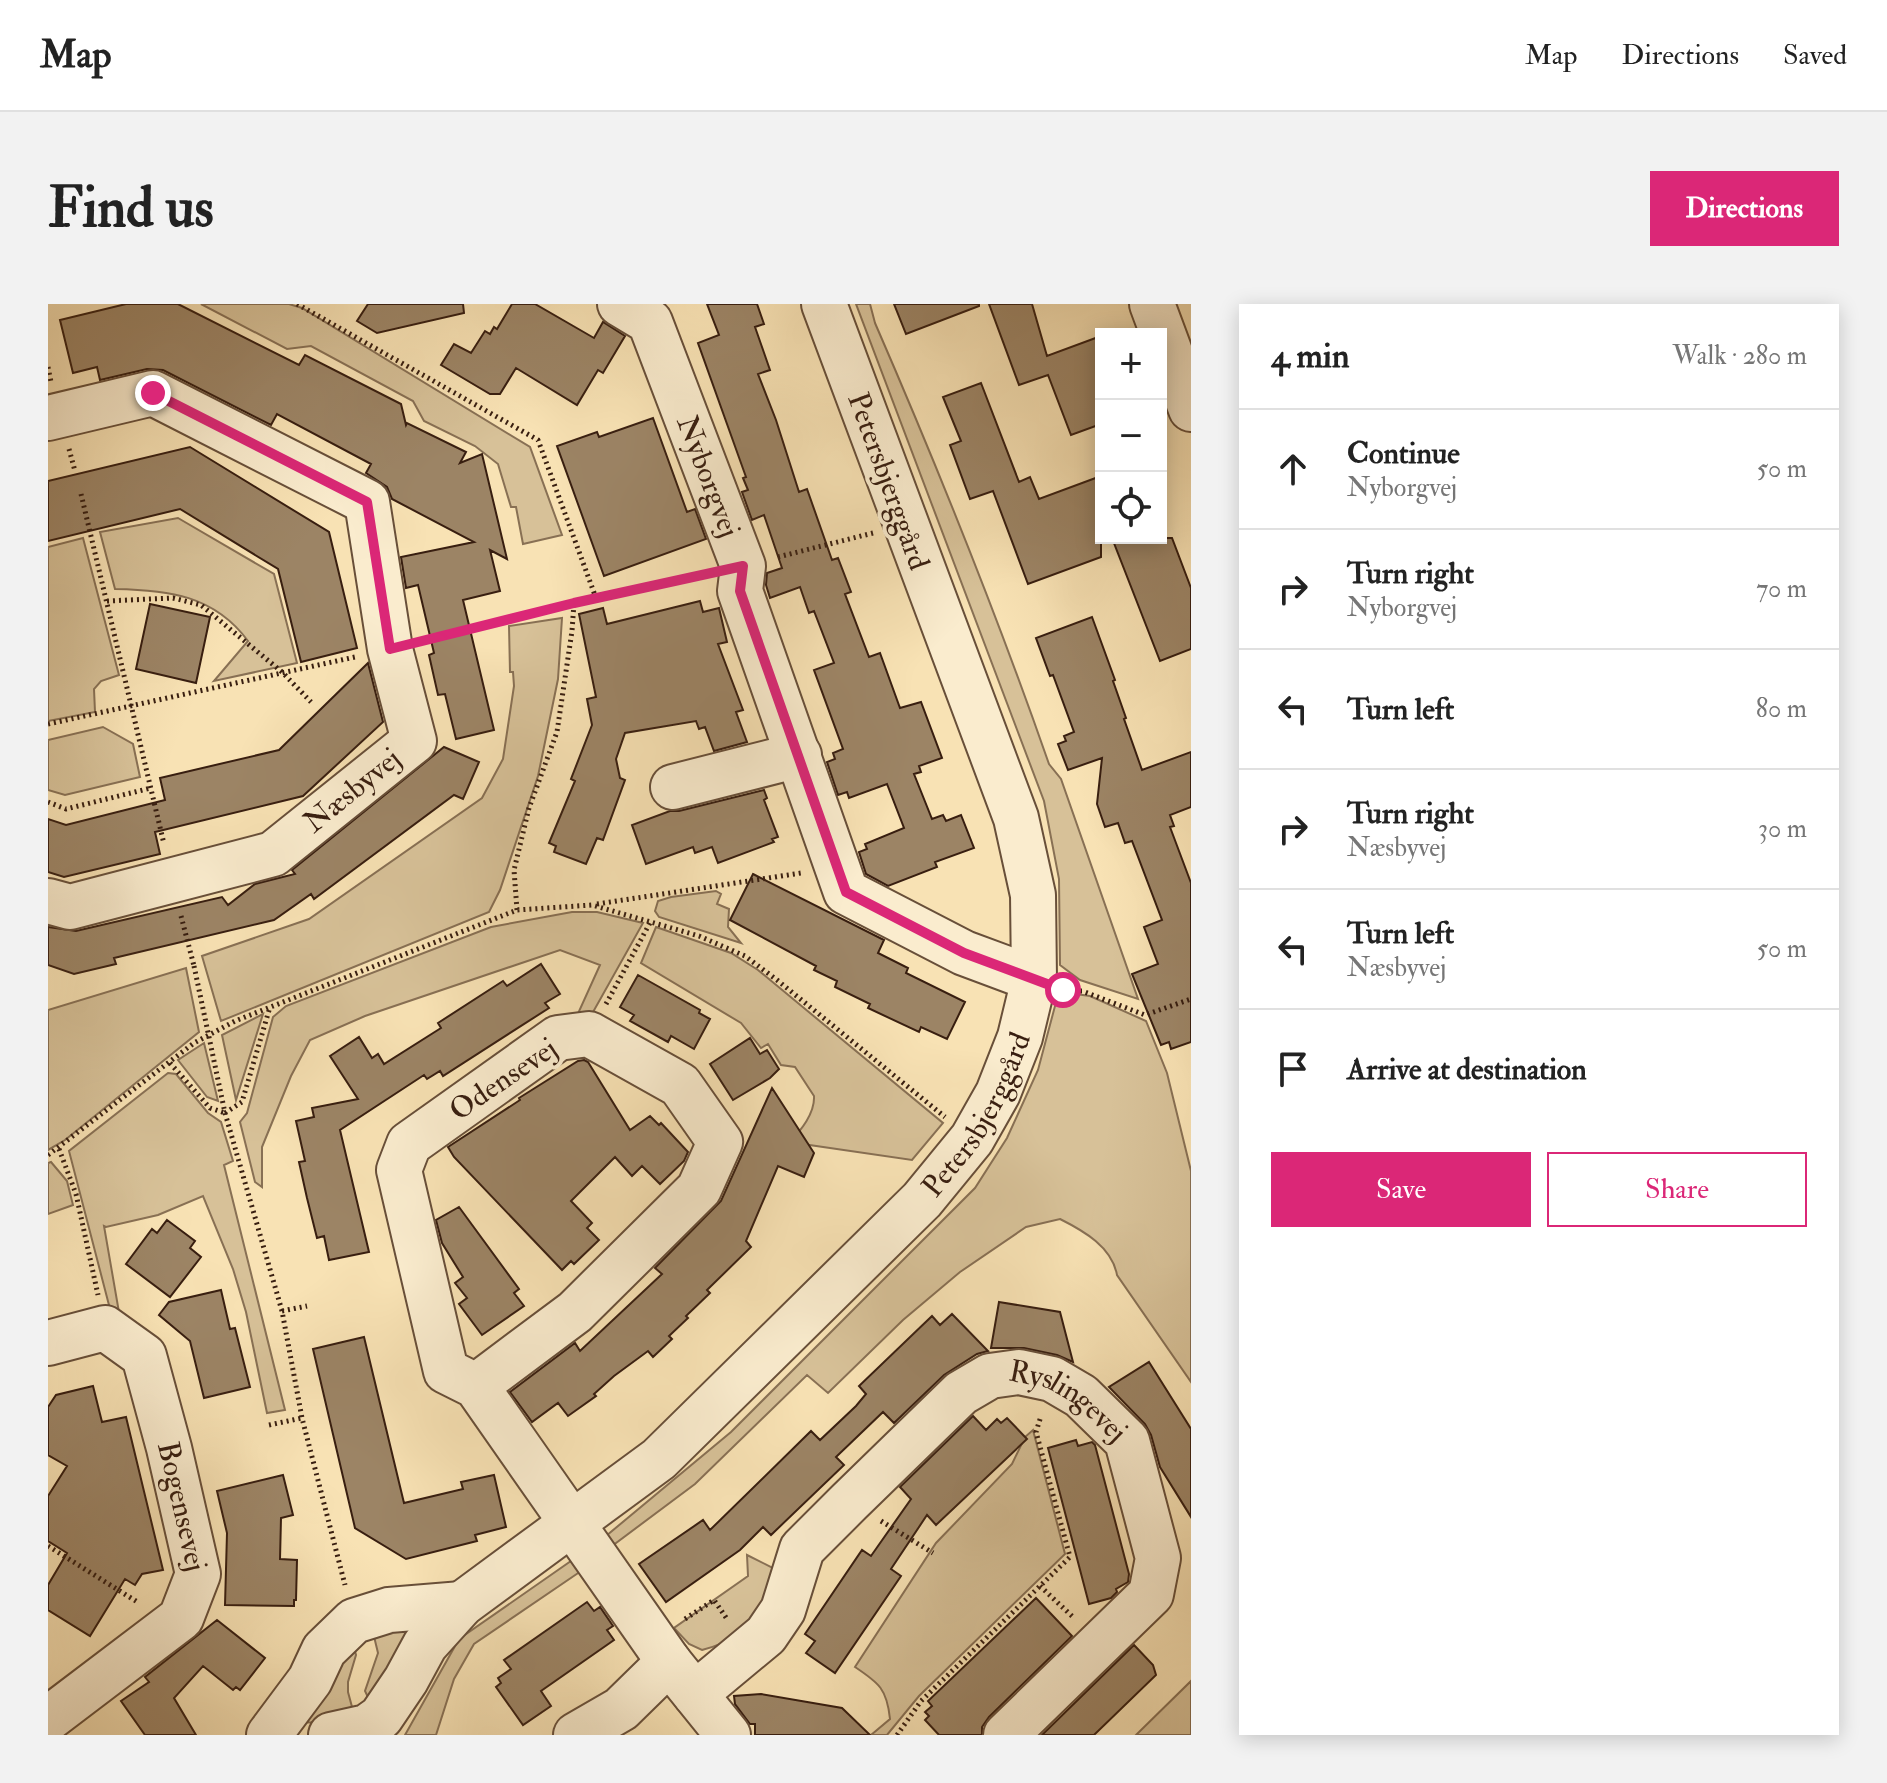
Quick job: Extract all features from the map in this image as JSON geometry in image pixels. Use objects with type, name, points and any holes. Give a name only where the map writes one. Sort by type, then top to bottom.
[{"type":"street","name":"Nyborgvej","points":[[620,304],[650,322],[743,566],[740,591],[799,755],[835,868],[846,892],[964,953],[1034,979]]},
{"type":"street","name":"Petersbjerggård","points":[[331,1735],[367,1727],[381,1717],[425,1645],[462,1604],[659,1459],[922,1200],[972,1139],[998,1093],[1020,1037],[1034,979],[1033,895],[1016,818],[824,304]]},
{"type":"street","points":[[1152,304],[1191,409]]},
{"type":"street","name":"Næsbyvej","points":[[48,418],[153,393],[367,502],[390,649],[414,741],[273,854],[70,907],[48,901]]},
{"type":"street","points":[[673,787],[799,755]]},
{"type":"street","name":"Odensevej","points":[[476,1386],[575,1312],[699,1189],[720,1142],[680,1085],[589,1034],[558,1038],[409,1144],[399,1170],[446,1371],[476,1386],[573,1524]]},
{"type":"street","points":[[48,1343],[105,1328]]},
{"type":"street","name":"Bogensevej","points":[[61,1715],[181,1618],[198,1574],[144,1356],[105,1328]]},
{"type":"street","name":"Ryslingevej","points":[[576,1735],[621,1709],[681,1659],[749,1649],[766,1635],[783,1610],[802,1549],[961,1393],[990,1376],[1019,1372],[1052,1379],[1081,1396],[1127,1441],[1158,1558],[1151,1594],[1006,1735]]},
{"type":"street","points":[[573,1524],[681,1659],[728,1735]]},
{"type":"street","points":[[269,1735],[310,1680],[324,1650],[354,1621],[389,1610],[462,1604]]},
{"type":"path","points":[[297,304],[538,440],[596,598]]},
{"type":"path","points":[[81,494],[194,966],[225,1113],[282,1311],[302,1418],[354,1621]]},
{"type":"path","points":[[48,724],[390,649],[905,525]]},
{"type":"path","points":[[107,601],[173,598],[201,605],[282,672],[311,702]]},
{"type":"path","points":[[517,910],[514,870],[529,808],[557,732],[574,603]]},
{"type":"path","points":[[48,802],[66,809],[151,788]]},
{"type":"path","points":[[48,1155],[194,1043],[235,1021],[517,910],[592,905],[835,868]]},
{"type":"path","points":[[592,905],[699,936],[745,956],[972,1139]]},
{"type":"path","points":[[589,1034],[651,921]]},
{"type":"path","points":[[1034,979],[1063,990],[1082,991],[1145,1015],[1191,999]]},
{"type":"path","points":[[225,1113],[242,1102],[270,1007]]},
{"type":"path","points":[[170,1063],[210,1108],[225,1113]]},
{"type":"path","points":[[59,1149],[76,1194],[105,1328]]},
{"type":"path","points":[[282,1311],[307,1306]]},
{"type":"path","points":[[897,1735],[921,1701],[1070,1557],[1036,1432],[1052,1379]]},
{"type":"path","points":[[269,1425],[302,1418]]},
{"type":"path","points":[[849,1502],[933,1553]]},
{"type":"path","points":[[48,1546],[138,1602],[167,1631]]},
{"type":"path","points":[[1040,1586],[1101,1643]]},
{"type":"path","points":[[681,1659],[714,1600],[749,1649]]},
{"type":"shaded area","points":[[201,304],[289,304],[302,308],[530,447],[562,535],[523,544],[516,507],[511,507],[498,464],[475,446],[424,421],[413,401],[311,346],[287,349]]},
{"type":"shaded area","points":[[856,304],[870,304],[875,323],[988,597],[1049,764],[1061,779],[1138,999],[1080,980],[1060,965],[1059,879],[1044,801]]},
{"type":"shaded area","points":[[178,518],[274,574],[297,663],[214,681],[248,641],[235,626],[220,614],[189,598],[153,591],[115,589],[100,532]]},
{"type":"shaded area","points":[[83,538],[119,675],[101,681],[94,689],[95,712],[48,721],[48,547]]},
{"type":"shaded area","points":[[562,618],[558,679],[538,776],[500,890],[489,912],[221,1021],[202,956],[309,919],[482,798],[503,759],[514,686],[513,672],[510,672],[509,626]]},
{"type":"shaded area","points":[[103,727],[133,744],[140,777],[65,795],[48,790],[48,740]]},
{"type":"shaded area","points":[[716,891],[721,894],[717,904],[729,909],[728,927],[741,943],[659,917],[655,911],[658,901]]},
{"type":"shaded area","points":[[572,912],[597,912],[643,923],[588,1021],[576,1018],[600,965],[560,950],[365,1016],[310,1040],[291,1076],[262,1147],[262,1187],[255,1182],[240,1122],[247,1113],[273,1017],[286,1006],[491,927]]},
{"type":"shaded area","points":[[656,927],[731,953],[758,970],[943,1123],[912,1160],[789,1142],[806,1121],[814,1096],[795,1067],[781,1065],[768,1044],[761,1048],[741,1023],[641,963]]},
{"type":"shaded area","points":[[186,968],[199,1032],[65,1140],[48,1150],[48,1010]]},
{"type":"shaded area","points":[[1068,993],[1090,996],[1146,1021],[1167,1073],[1191,1171],[1191,1382],[1096,1241],[1060,1219],[1026,1227],[960,1272],[903,1320],[828,1393],[807,1375],[695,1484],[612,1546],[606,1536],[731,1432],[975,1188],[1007,1138],[1038,1070],[1055,1006],[1059,998]]},
{"type":"shaded area","points":[[263,1014],[236,1100],[222,1035]]},
{"type":"shaded area","points":[[204,1043],[218,1101],[207,1097],[178,1060]]},
{"type":"shaded area","points":[[168,1073],[176,1074],[208,1113],[221,1122],[233,1161],[224,1165],[285,1410],[267,1413],[246,1312],[233,1269],[203,1196],[158,1215],[104,1226],[120,1318],[110,1309],[69,1151]]},
{"type":"shaded area","points":[[51,1162],[67,1181],[73,1205],[48,1214],[48,1163]]},
{"type":"shaded area","points":[[1033,1430],[1065,1554],[919,1696],[887,1735],[871,1735],[890,1719],[887,1700],[880,1688],[855,1667],[936,1543],[1012,1464],[1025,1437]]},
{"type":"shaded area","points":[[581,1554],[587,1567],[474,1644],[454,1679],[436,1735],[405,1735],[459,1639]]},
{"type":"shaded area","points":[[747,1555],[775,1569],[763,1611],[749,1627],[722,1643],[702,1650],[689,1644],[674,1628],[748,1576]]},
{"type":"shaded area","points":[[429,1621],[373,1708],[365,1691],[378,1653],[371,1624]]},
{"type":"shaded area","points":[[351,1635],[356,1655],[348,1692],[355,1718],[327,1723],[295,1722]]},
{"type":"shaded area","points":[[1191,1681],[1191,1735],[1136,1735]]},
{"type":"building","points":[[126,304],[178,304],[299,365],[305,355],[401,404],[406,425],[466,452],[460,463],[482,454],[507,559],[490,550],[500,591],[463,600],[494,730],[456,739],[445,694],[438,695],[429,655],[434,653],[418,585],[406,588],[401,557],[474,542],[392,499],[387,487],[366,473],[371,464],[277,414],[271,425],[163,370],[147,369],[100,380],[97,367],[73,373],[60,320]]},
{"type":"building","points":[[368,304],[463,304],[464,313],[377,333],[357,321]]},
{"type":"building","points":[[512,304],[535,304],[594,338],[603,322],[625,336],[603,373],[598,370],[577,405],[516,368],[500,394],[490,394],[441,365],[454,344],[471,353],[485,331],[490,334],[494,327],[497,329]]},
{"type":"building","points":[[707,304],[757,304],[764,324],[755,327],[770,370],[758,374],[799,492],[807,489],[832,560],[838,558],[851,592],[845,594],[869,657],[880,653],[900,708],[921,702],[942,758],[919,766],[921,772],[914,774],[932,819],[943,815],[946,821],[961,815],[974,848],[935,862],[937,867],[888,886],[866,874],[859,852],[867,849],[865,844],[904,828],[887,784],[849,798],[847,792],[838,795],[827,762],[835,759],[833,753],[843,749],[814,670],[834,663],[814,611],[809,613],[800,587],[770,598],[766,585],[767,573],[782,568],[764,515],[752,520],[742,492],[748,490],[743,478],[746,477],[698,343],[719,335]]},
{"type":"building","points":[[894,304],[979,304],[979,306],[906,334]]},
{"type":"building","points":[[989,304],[1032,304],[1047,356],[1095,338],[1095,426],[1071,435],[1048,375],[1019,385]]},
{"type":"building","points":[[981,383],[1019,482],[1030,477],[1039,499],[1095,478],[1095,544],[1101,544],[1101,557],[1028,584],[993,491],[970,499],[950,445],[961,441],[943,397]]},
{"type":"building","points":[[653,418],[687,512],[695,509],[706,539],[604,576],[557,446],[597,432],[599,437]]},
{"type":"building","points":[[190,447],[329,532],[357,648],[301,662],[278,569],[180,509],[48,541],[48,481]]},
{"type":"building","points":[[1167,538],[1172,538],[1191,588],[1191,649],[1160,661],[1114,544],[1167,544]]},
{"type":"building","points":[[700,601],[703,612],[719,608],[727,642],[718,644],[743,710],[736,712],[747,742],[714,751],[705,727],[699,729],[696,721],[625,733],[616,759],[620,778],[625,780],[603,840],[597,838],[586,864],[554,852],[556,846],[549,843],[575,781],[571,779],[592,725],[587,699],[596,697],[579,614],[603,608],[607,624]]},
{"type":"building","points":[[150,604],[210,617],[196,683],[136,669]]},
{"type":"building","points":[[1092,617],[1142,770],[1191,752],[1191,807],[1170,815],[1174,826],[1170,827],[1191,883],[1191,1042],[1171,1049],[1169,1042],[1161,1045],[1132,974],[1158,964],[1144,927],[1162,920],[1132,841],[1125,843],[1118,823],[1105,827],[1097,804],[1102,758],[1068,770],[1058,744],[1066,741],[1064,736],[1074,732],[1036,638]]},
{"type":"building","points":[[368,663],[383,722],[303,796],[155,832],[160,854],[64,877],[48,872],[48,819],[66,825],[165,800],[160,778],[279,750]]},
{"type":"building","points":[[444,747],[479,762],[463,799],[454,795],[314,899],[311,894],[274,920],[114,958],[116,964],[74,974],[48,965],[48,927],[76,931],[222,897],[228,905],[255,884],[295,874],[292,870]]},
{"type":"building","points":[[764,790],[767,798],[764,800],[778,837],[772,839],[774,842],[718,863],[712,847],[695,853],[693,847],[646,864],[632,825],[670,811]]},
{"type":"building","points":[[753,874],[884,940],[878,953],[908,968],[906,973],[965,1002],[947,1039],[921,1027],[919,1032],[868,1008],[870,1004],[835,987],[837,981],[814,970],[816,966],[730,920]]},
{"type":"building","points":[[541,964],[560,994],[545,1003],[549,1008],[443,1076],[440,1071],[427,1079],[424,1075],[340,1130],[369,1252],[329,1260],[324,1236],[317,1238],[307,1198],[299,1162],[305,1161],[296,1121],[314,1117],[312,1108],[358,1099],[330,1056],[359,1037],[372,1058],[378,1054],[384,1064],[441,1028],[438,1023],[503,981],[507,986]]},
{"type":"building","points":[[638,975],[700,1010],[699,1013],[710,1019],[694,1049],[671,1036],[668,1042],[630,1021],[634,1015],[620,1007]]},
{"type":"building","points":[[750,1038],[760,1054],[767,1050],[779,1069],[770,1078],[733,1100],[710,1064]]},
{"type":"building","points":[[584,1060],[630,1130],[650,1116],[659,1125],[661,1123],[688,1152],[684,1161],[660,1184],[642,1166],[632,1176],[615,1157],[571,1201],[592,1223],[587,1228],[599,1240],[574,1264],[571,1261],[562,1270],[448,1147],[519,1098]]},
{"type":"building","points":[[772,1088],[814,1153],[804,1177],[778,1166],[746,1241],[751,1247],[707,1290],[710,1293],[686,1316],[688,1318],[669,1336],[672,1339],[653,1357],[648,1351],[568,1416],[558,1403],[532,1422],[510,1392],[575,1343],[580,1351],[662,1274],[655,1268],[721,1201]]},
{"type":"building","points":[[459,1207],[519,1289],[514,1293],[524,1306],[482,1335],[459,1304],[467,1298],[455,1283],[463,1277],[442,1243],[436,1220]]},
{"type":"building","points":[[167,1220],[195,1241],[190,1248],[201,1257],[170,1297],[126,1264],[152,1229],[157,1233]]},
{"type":"building","points":[[221,1290],[230,1329],[235,1328],[250,1387],[204,1398],[190,1341],[159,1315],[169,1302]]},
{"type":"building","points":[[999,1302],[1060,1312],[1073,1362],[1024,1348],[991,1348]]},
{"type":"building","points":[[952,1314],[988,1351],[977,1354],[944,1375],[894,1423],[883,1412],[836,1457],[844,1465],[771,1535],[763,1527],[740,1550],[666,1602],[639,1564],[703,1520],[710,1530],[811,1431],[820,1440],[856,1406],[866,1394],[859,1386],[932,1316],[940,1325]]},
{"type":"building","points":[[364,1337],[404,1503],[463,1489],[461,1482],[494,1475],[506,1527],[475,1535],[477,1541],[406,1559],[355,1528],[313,1349]]},
{"type":"building","points":[[1149,1362],[1191,1429],[1191,1517],[1160,1467],[1145,1424],[1109,1387]]},
{"type":"building","points":[[93,1386],[102,1422],[126,1417],[163,1570],[142,1574],[135,1585],[125,1579],[90,1636],[48,1610],[48,1585],[67,1553],[48,1541],[48,1496],[67,1466],[48,1455],[48,1407],[56,1395]]},
{"type":"building","points":[[973,1416],[986,1430],[997,1419],[1001,1423],[1007,1418],[1027,1439],[936,1525],[927,1515],[891,1569],[901,1576],[835,1673],[806,1653],[815,1641],[805,1634],[862,1550],[871,1556],[911,1499],[900,1487]]},
{"type":"building","points":[[1076,1440],[1078,1446],[1092,1442],[1095,1445],[1129,1574],[1128,1582],[1116,1589],[1111,1598],[1089,1604],[1048,1448]]},
{"type":"building","points":[[283,1475],[293,1515],[281,1518],[280,1559],[297,1560],[294,1606],[225,1605],[227,1533],[217,1491]]},
{"type":"building","points":[[1036,1598],[1072,1636],[989,1717],[982,1727],[982,1735],[939,1735],[925,1720],[929,1716],[925,1712],[932,1706],[928,1701]]},
{"type":"building","points":[[587,1602],[594,1611],[600,1607],[613,1626],[607,1630],[614,1640],[541,1691],[551,1706],[523,1725],[496,1687],[501,1683],[498,1678],[511,1669],[504,1660]]},
{"type":"building","points":[[217,1620],[265,1658],[240,1690],[236,1687],[233,1690],[203,1666],[174,1698],[196,1735],[145,1735],[121,1701],[149,1682],[145,1677]]},
{"type":"building","points":[[1134,1645],[1153,1665],[1156,1675],[1094,1735],[1042,1735]]},
{"type":"building","points":[[761,1694],[842,1708],[870,1735],[755,1735],[755,1724],[750,1724],[735,1704],[734,1696]]},
{"type":"route","points":[[153,393],[367,502],[390,649],[574,603],[743,566],[740,591],[799,755],[835,868],[846,892],[964,953],[1063,990]]}]
